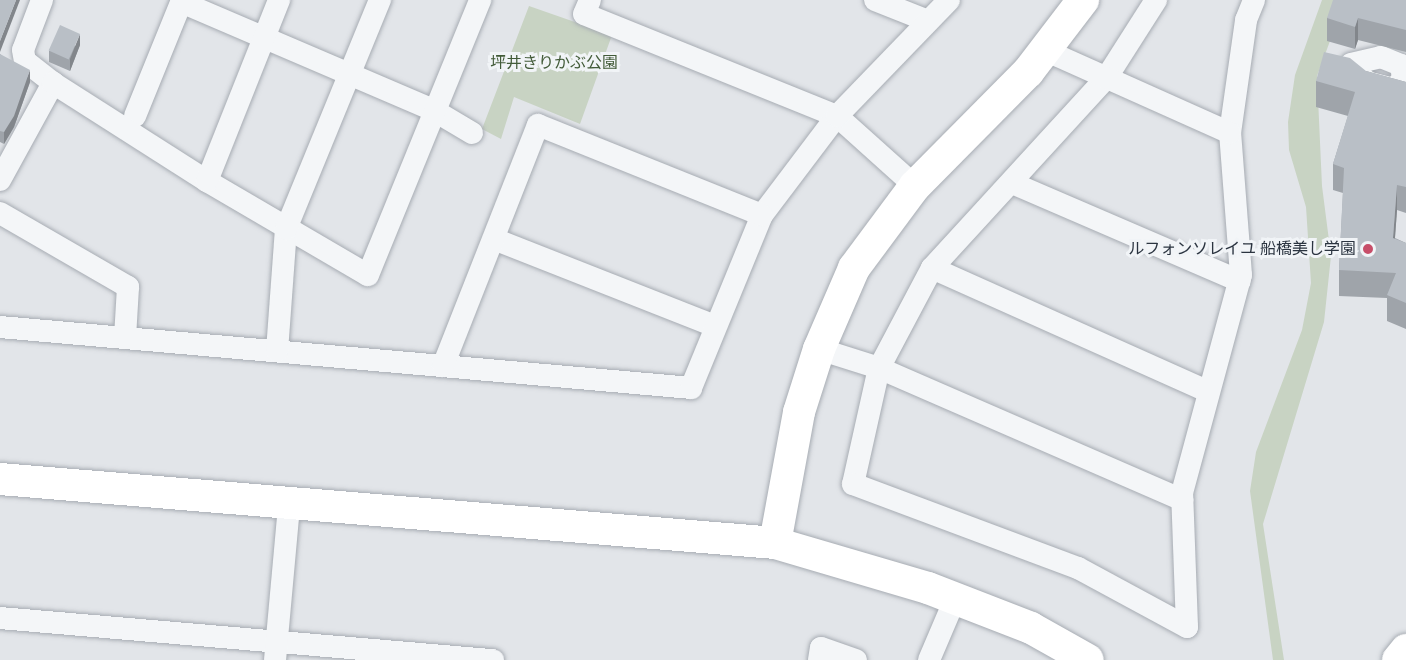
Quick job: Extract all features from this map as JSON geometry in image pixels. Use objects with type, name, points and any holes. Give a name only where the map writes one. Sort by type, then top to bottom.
[{"type":"street","points":[[42,0],[22,50],[25,61],[53,83],[207,182],[368,275],[480,0]]},
{"type":"street","points":[[207,182],[279,0]]},
{"type":"street","points":[[277,351],[286,229],[380,0]]},
{"type":"street","points":[[590,0],[584,14],[837,116],[915,186]]},
{"type":"street","points":[[875,0],[928,21]]},
{"type":"street","points":[[0,327],[691,388],[762,215],[837,116],[949,0]]},
{"type":"street","points":[[775,543],[799,412],[819,349],[854,268],[915,186],[1047,47],[1083,0]]},
{"type":"street","points":[[1156,0],[1107,76],[1012,183],[932,268],[879,368],[853,484],[1078,568],[1187,627],[1182,500],[1240,281],[1230,133],[1246,20],[1254,0]]},
{"type":"street","points":[[135,116],[181,1],[435,111],[472,133]]},
{"type":"street","points":[[1047,47],[1058,56],[1230,133]]},
{"type":"street","points":[[0,180],[53,83]]},
{"type":"street","points":[[443,366],[538,125],[762,215]]},
{"type":"street","points":[[1012,183],[1240,281]]},
{"type":"street","points":[[0,213],[128,287],[125,337]]},
{"type":"street","points":[[494,239],[715,326]]},
{"type":"street","points":[[932,268],[1209,392]]},
{"type":"street","points":[[819,349],[879,368],[1182,500]]},
{"type":"street","points":[[0,479],[289,505],[775,543],[955,599],[1031,628],[1088,660]]},
{"type":"street","points":[[276,650],[289,505]]},
{"type":"street","points":[[929,660],[955,599]]},
{"type":"street","points":[[0,618],[276,650],[493,660]]},
{"type":"street","points":[[819,660],[821,648],[856,660]]},
{"type":"street","points":[[1398,660],[1406,650]]},
{"type":"green space","points":[[1322,0],[1354,0],[1343,6],[1317,76],[1322,186],[1331,256],[1324,322],[1263,524],[1284,660],[1273,660],[1250,491],[1256,452],[1302,330],[1311,283],[1306,207],[1289,150],[1288,122],[1295,75]]},
{"type":"green space","name":"坪井きりかぶ公園","points":[[529,6],[612,35],[580,124],[514,97],[501,139],[482,129]]},
{"type":"building","points":[[0,0],[16,0],[0,41]]},
{"type":"building","points":[[1333,0],[1406,0],[1406,30],[1358,18],[1355,27],[1327,18]]},
{"type":"building","points":[[60,25],[80,34],[69,60],[49,51]]},
{"type":"building","points":[[1324,52],[1350,58],[1366,71],[1406,82],[1406,187],[1397,185],[1393,238],[1406,243],[1406,303],[1387,295],[1396,273],[1339,270],[1344,168],[1333,164],[1355,92],[1316,81]]},
{"type":"building","points":[[0,54],[30,70],[14,116],[4,132],[0,131]]},
{"type":"place","name":"ルフォンソレイユ 船橋美し学園","points":[[1368,249]]}]
